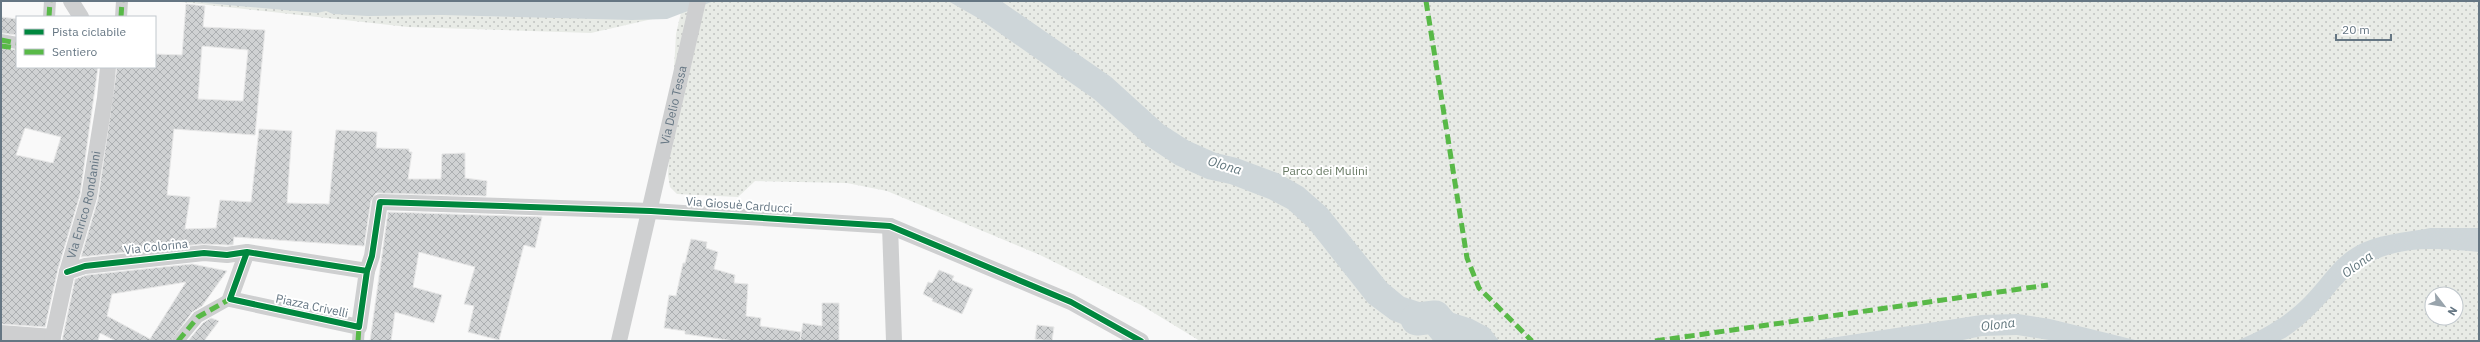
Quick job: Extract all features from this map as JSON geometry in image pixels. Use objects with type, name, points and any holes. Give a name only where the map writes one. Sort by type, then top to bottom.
[{"type":"street","points":[[49,16],[50,1]]},
{"type":"street","points":[[71,1],[80,16]]},
{"type":"street","points":[[121,16],[122,1]]},
{"type":"street","name":"Via Delio Tessa","points":[[619,341],[651,211],[698,1]]},
{"type":"street","points":[[1,40],[16,43]]},
{"type":"street","points":[[1,46],[16,48]]},
{"type":"street","name":"Via Enrico Rondanini","points":[[53,339],[68,272],[89,197],[105,98],[108,68]]},
{"type":"street","name":"Via Giosuè Carducci","points":[[367,271],[372,256],[380,202],[651,211],[890,226],[1071,302],[1141,341]]},
{"type":"street","points":[[890,226],[894,341]]},
{"type":"street","points":[[178,341],[198,317],[230,299],[247,252],[367,271]]},
{"type":"street","name":"Via Colorina","points":[[68,272],[85,266],[204,253],[227,255],[247,252]]},
{"type":"street","name":"Piazza Crivelli","points":[[230,299],[358,334],[367,271]]},
{"type":"street","points":[[1,333],[53,339]]},
{"type":"green space","name":"Parco dei Mulini","points":[[171,1],[2479,1],[2479,341],[1200,341],[1141,305],[1040,255],[887,191],[847,183],[755,181],[738,197],[677,194],[670,187],[668,175],[676,34],[682,8],[670,15],[591,33],[408,27]]},
{"type":"water","points":[[183,1],[714,1],[667,19],[632,20],[442,15],[368,16],[333,14],[326,11],[317,13]]},
{"type":"water","points":[[948,1],[1001,1],[1111,77],[1164,125],[1189,141],[1216,153],[1237,158],[1280,174],[1303,187],[1327,208],[1387,283],[1404,297],[1472,319],[1489,328],[1499,341],[1464,341],[1433,331],[1412,328],[1391,320],[1368,303],[1308,227],[1288,209],[1269,199],[1230,184],[1207,179],[1176,165],[1147,146],[1094,99],[978,18]]},
{"type":"water","points":[[2430,228],[2479,228],[2479,252],[2418,249],[2381,257],[2364,266],[2348,278],[2322,306],[2285,338],[2278,341],[2236,341],[2264,328],[2290,311],[2311,291],[2339,258],[2353,248],[2362,243],[2380,237]]},
{"type":"water","points":[[2018,314],[2050,319],[2139,341],[2055,341],[2017,335],[1982,336],[1958,341],[1811,341],[1981,315]]},
{"type":"building","points":[[186,4],[205,6],[203,27],[265,30],[255,135],[174,129],[167,195],[190,197],[185,229],[216,228],[220,200],[251,202],[259,129],[292,131],[287,203],[329,204],[336,130],[377,132],[376,148],[409,149],[409,152],[412,152],[408,179],[441,179],[442,154],[465,153],[465,178],[487,181],[486,196],[376,193],[371,201],[364,246],[234,237],[233,245],[203,244],[81,257],[98,199],[117,68],[156,68],[156,54],[182,55]],"holes":[[[202,46],[248,50],[243,101],[198,99]]]},
{"type":"building","points":[[1,17],[16,19],[16,35],[1,33]]},
{"type":"building","points":[[1,48],[16,50],[16,68],[98,68],[80,195],[58,269],[45,327],[1,324]],"holes":[[[25,128],[61,137],[53,163],[16,155]]]},
{"type":"building","points":[[388,212],[542,217],[535,248],[524,245],[499,340],[468,332],[474,306],[464,304],[475,267],[419,252],[413,287],[442,295],[434,323],[395,312],[391,341],[370,341]]},
{"type":"building","points":[[691,239],[707,242],[706,248],[718,252],[714,269],[735,275],[734,283],[748,284],[746,316],[761,318],[760,326],[801,332],[800,341],[735,341],[685,334],[685,331],[664,328],[669,295],[676,296],[683,263],[685,263]]},
{"type":"building","points":[[192,264],[227,271],[202,306],[192,312],[171,341],[116,341],[100,333],[98,341],[62,341],[75,279],[87,275]],"holes":[[[186,282],[150,339],[107,316],[112,294]]]},
{"type":"building","points":[[939,270],[954,276],[952,280],[973,289],[962,314],[932,301],[933,299],[923,294],[928,282],[932,283]]},
{"type":"building","points":[[822,303],[839,303],[839,341],[800,341],[803,323],[822,326]]},
{"type":"building","points":[[211,318],[219,321],[204,341],[188,341],[203,323]]},
{"type":"building","points":[[1037,325],[1054,327],[1052,341],[1035,339]]},
{"type":"waterway","name":"Olona","points":[[1417,319],[1435,317],[1455,341]]},
{"type":"marked path","points":[[49,16],[50,1]]},
{"type":"marked path","points":[[121,16],[122,1]]},
{"type":"marked path","points":[[1426,1],[1467,258],[1479,288],[1532,341]]},
{"type":"marked path","points":[[1,40],[16,43]]},
{"type":"marked path","points":[[1,46],[16,48]]},
{"type":"marked path","points":[[1655,341],[2048,285]]},
{"type":"marked path","points":[[178,341],[198,317],[230,299]]},
{"type":"marked path","points":[[358,341],[359,327]]},
{"type":"cycle path","points":[[367,271],[372,256],[380,202],[651,211],[890,226],[1071,302],[1141,341]]},
{"type":"cycle path","points":[[67,272],[85,266],[204,253],[227,255],[247,252],[367,271],[359,327],[230,299],[247,252]]}]
